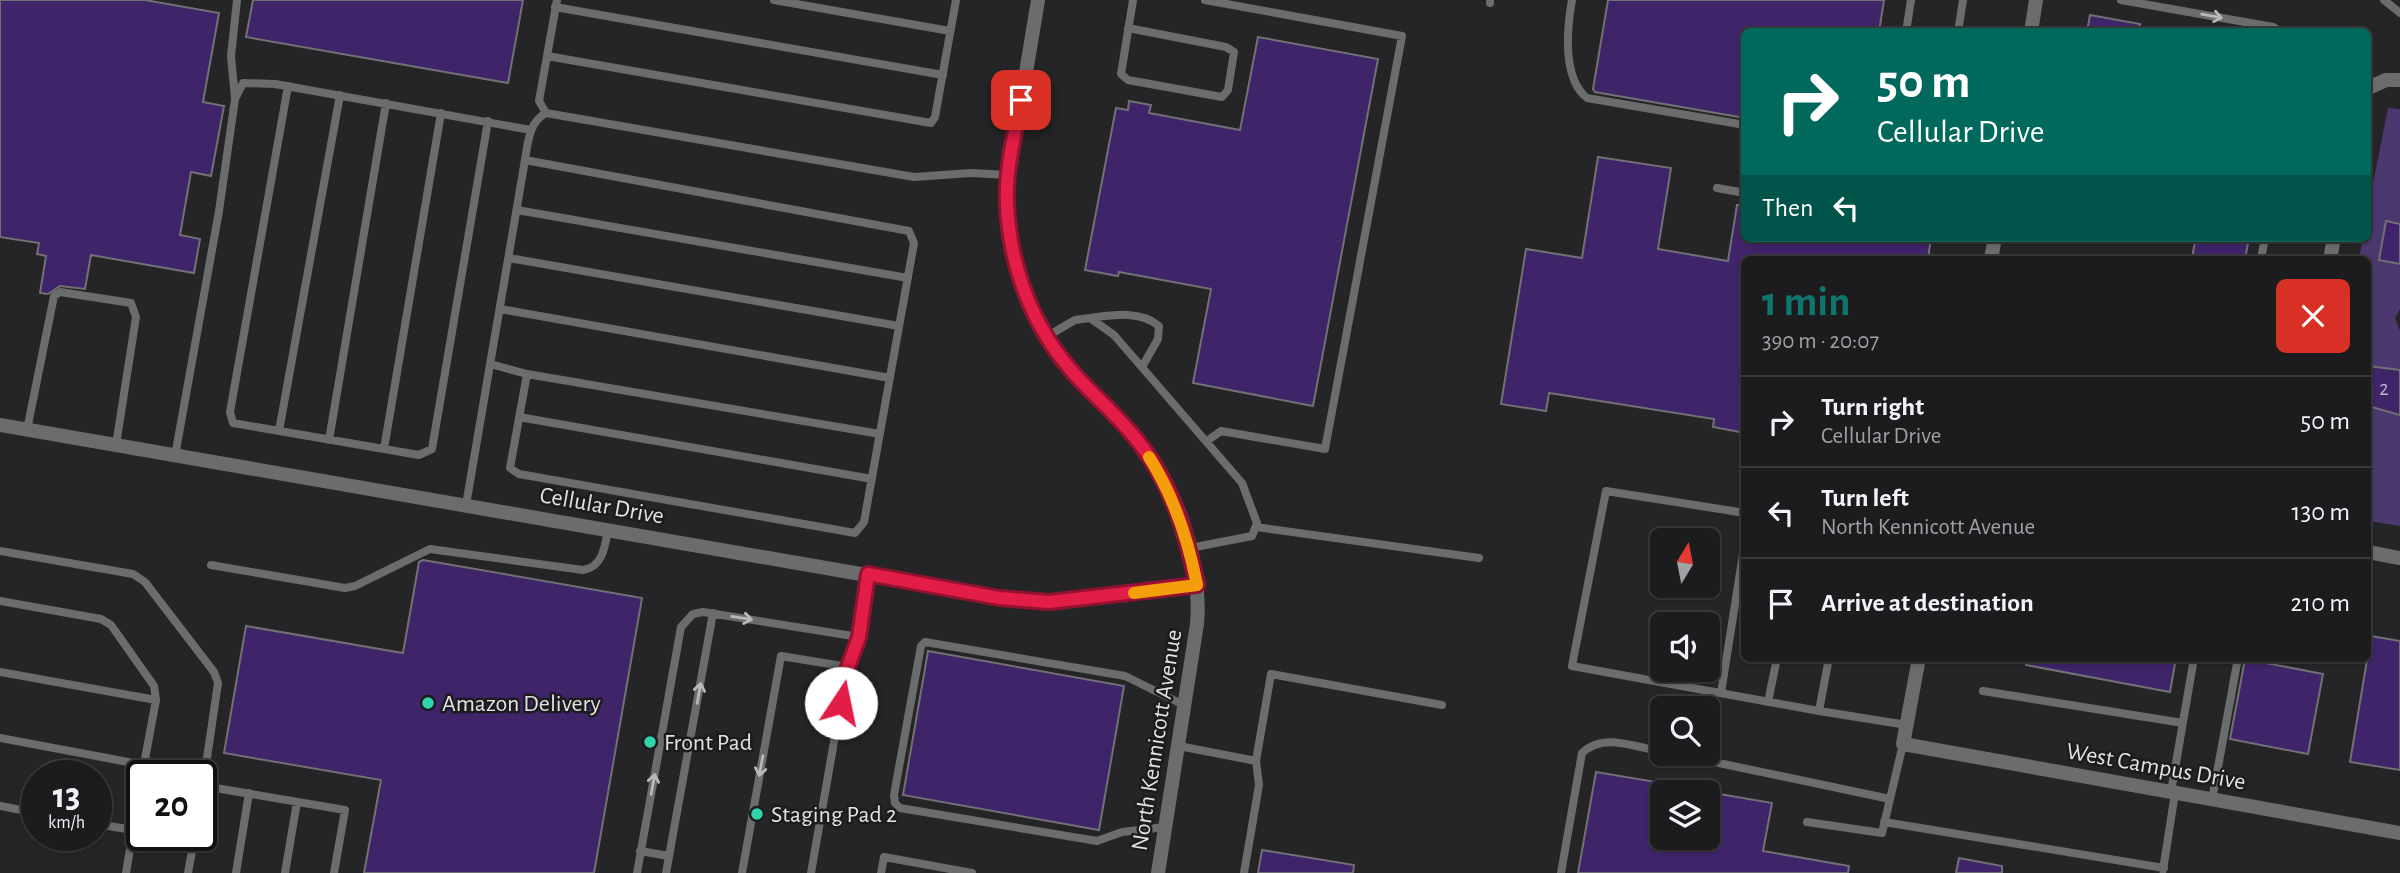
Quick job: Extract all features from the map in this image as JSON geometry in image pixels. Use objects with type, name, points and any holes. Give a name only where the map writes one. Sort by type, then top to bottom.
[{"type":"street","name":"North Kennicott Avenue","points":[[1038,0],[1008,175],[1007,203],[1014,255],[1025,293],[1046,338],[1076,377],[1145,449],[1170,493],[1190,548],[1197,585],[1197,624],[1186,706],[1157,873]]},
{"type":"street","points":[[2032,28],[2036,0]]},
{"type":"street","points":[[2371,87],[2386,80],[2400,80]]},
{"type":"street","name":"Cellular Drive","points":[[0,425],[999,598],[1049,602],[1197,585]]},
{"type":"street","points":[[2371,553],[2400,558]]},
{"type":"street","points":[[1903,744],[1918,662]]},
{"type":"street","name":"West Campus Drive","points":[[1903,744],[2400,833]]},
{"type":"lane","points":[[175,456],[219,211],[235,99],[231,56],[237,0]]},
{"type":"lane","points":[[774,0],[950,31]]},
{"type":"lane","points":[[547,56],[931,123],[935,117],[956,0]]},
{"type":"lane","points":[[1128,28],[1226,47],[1234,52],[1228,90],[1222,97],[1128,80],[1121,74],[1132,0]]},
{"type":"lane","points":[[1205,0],[1402,36],[1325,449],[1222,431],[1207,441]]},
{"type":"lane","points":[[1572,0],[1568,34],[1573,78],[1587,98],[1741,124]]},
{"type":"lane","points":[[1907,28],[1911,0]]},
{"type":"lane","points":[[1959,28],[1963,0]]},
{"type":"lane","points":[[2121,0],[2275,28]]},
{"type":"lane","points":[[2384,0],[2400,13]]},
{"type":"lane","points":[[546,113],[540,101],[556,4],[943,75]]},
{"type":"lane","points":[[235,99],[243,83],[288,86],[531,130]]},
{"type":"lane","points":[[288,86],[230,412],[233,423],[329,440],[419,455],[432,449],[488,121]]},
{"type":"lane","points":[[279,431],[340,95]]},
{"type":"lane","points":[[329,440],[386,103]]},
{"type":"lane","points":[[384,449],[441,113]]},
{"type":"lane","points":[[466,505],[525,160],[531,130],[539,117],[546,113],[914,177],[971,173],[1008,175]]},
{"type":"lane","points":[[525,160],[909,231],[914,243],[864,522],[855,533],[519,474],[510,468],[527,374]]},
{"type":"lane","points":[[1717,188],[1741,192]]},
{"type":"lane","points":[[517,210],[908,278]]},
{"type":"lane","points":[[509,258],[899,326]]},
{"type":"lane","points":[[27,430],[54,296],[60,292],[131,303],[136,317],[116,445]]},
{"type":"lane","points":[[500,309],[890,378]]},
{"type":"lane","points":[[1046,338],[1075,320],[1117,314],[1149,318],[1158,326],[1158,339],[1142,367]]},
{"type":"lane","points":[[1090,318],[1114,335],[1242,483],[1256,527],[1252,536],[1190,548]]},
{"type":"lane","points":[[490,364],[527,374],[880,434]]},
{"type":"lane","points":[[519,417],[872,479]]},
{"type":"lane","points":[[1741,512],[1606,491],[1572,666],[1907,725]]},
{"type":"lane","points":[[1256,527],[1479,558]]},
{"type":"lane","points":[[211,565],[345,588],[355,586],[430,549],[583,570],[590,569],[602,557],[608,530]]},
{"type":"lane","points":[[0,551],[133,575],[145,582],[216,677],[219,691],[208,760]]},
{"type":"lane","points":[[1721,693],[1741,566]]},
{"type":"lane","points":[[811,873],[848,667],[859,637],[868,574]]},
{"type":"lane","points":[[0,601],[105,620],[149,676],[156,700],[145,760]]},
{"type":"lane","points":[[636,873],[681,627],[693,614],[713,613],[859,637]]},
{"type":"lane","points":[[666,873],[713,613]]},
{"type":"lane","points":[[1165,827],[1122,832],[1097,841],[900,808],[894,795],[920,646],[925,642],[1125,676],[1186,706]]},
{"type":"lane","points":[[742,873],[781,656],[848,667]]},
{"type":"lane","points":[[1769,702],[1776,662]]},
{"type":"lane","points":[[1819,711],[1828,662]]},
{"type":"lane","points":[[1884,822],[2163,870],[2193,662]]},
{"type":"lane","points":[[2213,800],[2237,662]]},
{"type":"lane","points":[[0,671],[156,700]]},
{"type":"lane","points":[[1244,873],[1259,785],[1256,761],[1272,674],[1442,705]]},
{"type":"lane","points":[[1983,691],[2183,723]]},
{"type":"lane","points":[[0,738],[126,762]]},
{"type":"lane","points":[[1561,873],[1582,753],[1591,744],[1604,740],[1650,750]]},
{"type":"lane","points":[[1807,822],[1882,833],[1903,744]]},
{"type":"lane","points":[[1179,746],[1256,761]]},
{"type":"lane","points":[[1720,763],[1890,799]]},
{"type":"lane","points":[[217,788],[345,810],[334,873]]},
{"type":"lane","points":[[236,873],[249,793]]},
{"type":"lane","points":[[285,873],[297,802]]},
{"type":"lane","points":[[0,806],[21,810]]},
{"type":"lane","points":[[126,873],[130,851]]},
{"type":"lane","points":[[188,873],[192,851]]},
{"type":"lane","points":[[640,851],[669,856]]},
{"type":"lane","points":[[881,873],[884,858],[972,873]]},
{"type":"shaded area","points":[[2388,108],[2400,109],[2400,224],[2387,221],[2379,260],[2400,264],[2400,309],[2395,318],[2400,331],[2400,370],[2371,366],[2371,256],[2360,256],[2362,242],[2371,242],[2371,194]]},
{"type":"shaded area","points":[[2371,407],[2400,415],[2400,526],[2371,521]]},
{"type":"building","points":[[0,0],[145,0],[219,13],[203,102],[224,106],[211,176],[191,172],[180,235],[200,239],[194,273],[91,255],[85,289],[60,286],[48,294],[40,293],[46,256],[37,254],[39,243],[0,237]]},
{"type":"building","points":[[253,0],[523,0],[508,83],[246,37]]},
{"type":"building","points":[[1608,0],[1884,0],[1880,28],[1741,28],[1741,117],[1595,92],[1593,89]]},
{"type":"building","points":[[2090,15],[2140,24],[2140,28],[2088,28]]},
{"type":"building","points":[[1258,37],[1378,59],[1313,406],[1193,383],[1211,289],[1119,272],[1118,276],[1085,270],[1116,108],[1128,110],[1129,101],[1151,105],[1149,113],[1240,130]]},
{"type":"building","points":[[1598,157],[1671,168],[1658,249],[1728,261],[1737,205],[1741,205],[1741,242],[1930,242],[1928,256],[1741,256],[1741,432],[1713,427],[1714,419],[1549,393],[1546,411],[1501,404],[1526,249],[1582,258]]},
{"type":"building","points":[[2386,221],[2400,224],[2400,264],[2379,260]]},
{"type":"building","points":[[2195,242],[2248,242],[2246,256],[2192,256]]},
{"type":"building","points":[[2371,366],[2400,370],[2400,415],[2371,407]]},
{"type":"building","name":"Amazon Delivery","points":[[423,560],[642,598],[594,873],[364,873],[381,780],[224,753],[246,626],[403,653],[419,562]]},
{"type":"building","points":[[2371,636],[2400,641],[2400,770],[2350,762],[2367,662],[2371,662]]},
{"type":"building","points":[[928,651],[1124,686],[1099,830],[903,795]]},
{"type":"building","points":[[2026,662],[2175,662],[2170,692],[2026,665]]},
{"type":"building","points":[[2244,662],[2261,662],[2323,674],[2308,754],[2230,739]]},
{"type":"building","points":[[1596,772],[1650,781],[1650,850],[1720,850],[1720,794],[1772,803],[1763,851],[1849,866],[1848,873],[1578,873]]},
{"type":"building","points":[[1262,850],[1354,865],[1353,873],[1258,873]]},
{"type":"building","points":[[1959,858],[2002,866],[2002,873],[1956,873]]},
{"type":"slow traffic","points":[[1134,593],[1197,585],[1190,548],[1172,498],[1149,457]]},
{"type":"place","name":"Amazon Delivery","points":[[428,703]]},
{"type":"place","name":"Front Pad","points":[[650,742]]},
{"type":"place","name":"Staging Pad 2","points":[[757,814]]},
{"type":"route","points":[[841,703],[848,667],[859,637],[868,574],[999,598],[1049,602],[1197,585],[1190,548],[1170,493],[1158,471],[1135,437],[1076,377],[1053,348],[1025,293],[1014,255],[1007,203],[1008,175],[1021,100]]}]
